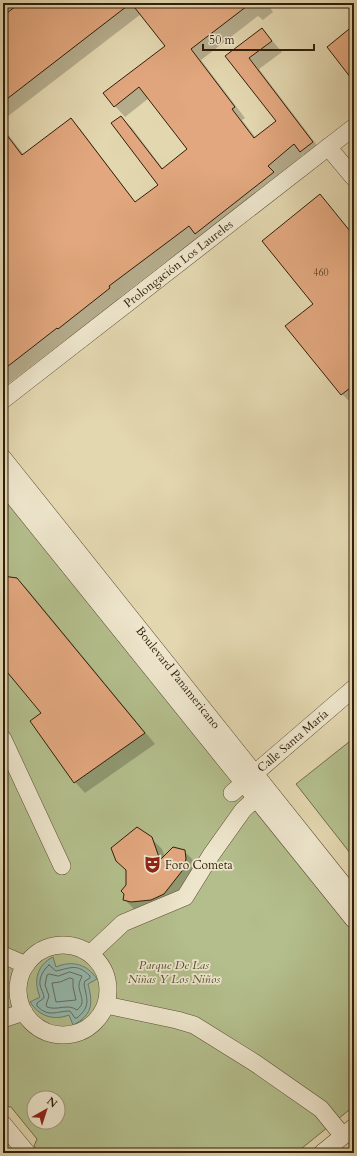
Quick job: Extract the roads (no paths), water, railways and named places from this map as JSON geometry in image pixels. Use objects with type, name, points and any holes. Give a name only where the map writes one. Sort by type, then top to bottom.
[{"type":"street","name":"Prolongación Los Laureles","points":[[3,400],[354,127]]},
{"type":"street","points":[[328,147],[354,178]]},
{"type":"street","name":"Boulevard Panamericano","points":[[3,458],[243,783],[354,898]]},
{"type":"street","name":"Boulevard Panamericano","points":[[3,484],[354,920]]},
{"type":"street","name":"Calle Santa María","points":[[243,783],[354,688]]},
{"type":"street","points":[[3,739],[62,866]]},
{"type":"street","points":[[90,954],[123,923],[185,897],[211,855],[243,810],[256,798]]},
{"type":"street","points":[[58,945],[72,945],[81,948],[90,954],[98,961],[107,977],[108,994],[106,1005],[98,1019],[84,1030],[71,1034],[60,1035],[47,1032],[35,1025],[24,1012],[20,1003],[18,990],[20,977],[26,965],[39,952],[48,947],[58,945]]},
{"type":"street","points":[[3,955],[26,965]]},
{"type":"street","points":[[106,1005],[194,1025],[255,1063],[321,1109],[349,1131],[322,1153]]},
{"type":"street","points":[[3,1019],[24,1012]]},
{"type":"street","points":[[3,1124],[26,1153]]},
{"type":"water","points":[[53,957],[56,967],[68,964],[79,965],[89,970],[97,979],[88,984],[91,1003],[88,1013],[80,1021],[73,1025],[69,1015],[63,1017],[47,1016],[38,1011],[30,1002],[40,997],[37,985],[38,974],[43,964]]},
{"type":"place","name":"Foro Cometa","points":[[152,865]]},
{"type":"park label","name":"Parque De Las Niñas Y Los Niños","points":[[174,972]]}]
